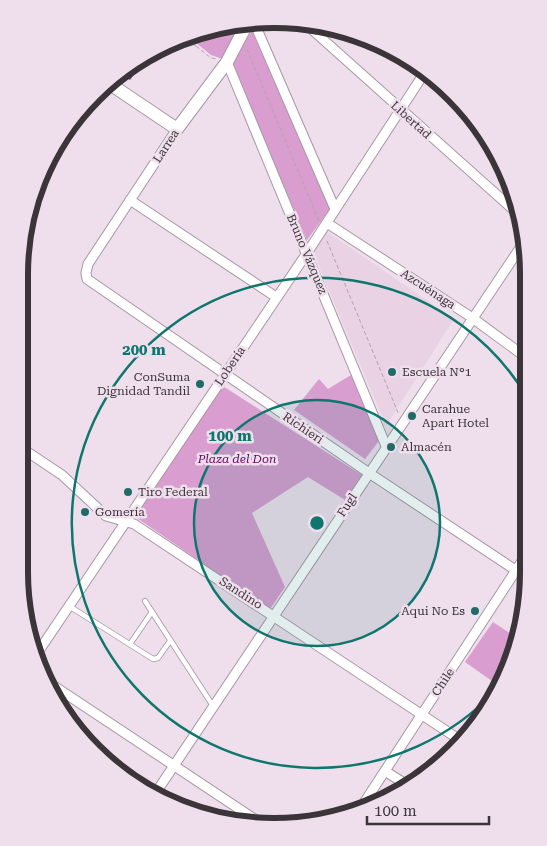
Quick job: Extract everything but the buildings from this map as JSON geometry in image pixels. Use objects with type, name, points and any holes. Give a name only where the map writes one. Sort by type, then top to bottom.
[{"type":"main road","name":"Larrea","points":[[177,129],[227,62],[244,30]]},
{"type":"main road","points":[[114,87],[177,129]]},
{"type":"street","points":[[256,28],[335,210]]},
{"type":"street","name":"Libertad","points":[[313,31],[510,207]]},
{"type":"street","name":"Bruno Vázquez","points":[[227,62],[386,446]]},
{"type":"street","name":"Lobería","points":[[40,649],[307,253],[422,77]]},
{"type":"street","name":"Larrea","points":[[86,273],[88,264],[177,129]]},
{"type":"street","points":[[130,200],[276,297]]},
{"type":"street","name":"Azcuénaga","points":[[327,223],[471,317],[520,353]]},
{"type":"street","name":"Fugl","points":[[158,790],[471,317],[518,250]]},
{"type":"street","name":"Richieri","points":[[86,273],[87,280],[369,473],[520,573]]},
{"type":"street","name":"Sandino","points":[[28,452],[62,475],[106,516],[113,520],[126,520],[134,524],[456,737]]},
{"type":"street","name":"Chile","points":[[365,801],[520,564]]},
{"type":"street","points":[[56,687],[252,817]]},
{"type":"street","points":[[385,770],[402,782]]},
{"type":"lane","points":[[145,601],[213,707]]},
{"type":"lane","points":[[69,606],[152,659],[158,658],[170,641]]},
{"type":"lane","points":[[130,644],[152,612]]},
{"type":"path","points":[[191,42],[210,58],[227,62]]},
{"type":"path","points":[[186,44],[196,46]]},
{"type":"shaded area","name":"Escuela N°1","points":[[326,231],[454,319],[386,426],[312,250]]},
{"type":"green space","points":[[235,31],[223,59],[211,55],[194,41]]},
{"type":"green space","points":[[252,31],[330,209],[307,240],[231,62]]},
{"type":"green space","points":[[351,375],[379,441],[365,459],[294,410],[319,379],[328,389]]},
{"type":"green space","name":"Plaza del Don","points":[[221,385],[362,475],[345,500],[308,477],[252,513],[285,587],[270,609],[134,516]]},
{"type":"green space","points":[[493,622],[511,634],[501,667],[493,682],[465,662]]},
{"type":"place","name":"Escuela N°1","points":[[392,372]]},
{"type":"place","name":"ConSuma Dignidad Tandil","points":[[200,384]]},
{"type":"place","name":"Carahue Apart Hotel","points":[[412,416]]},
{"type":"place","name":"Almacén","points":[[391,447]]},
{"type":"place","name":"Tiro Federal","points":[[128,492]]},
{"type":"place","name":"Gomería","points":[[85,512]]},
{"type":"place","name":"Aqui No Es","points":[[475,611]]}]
